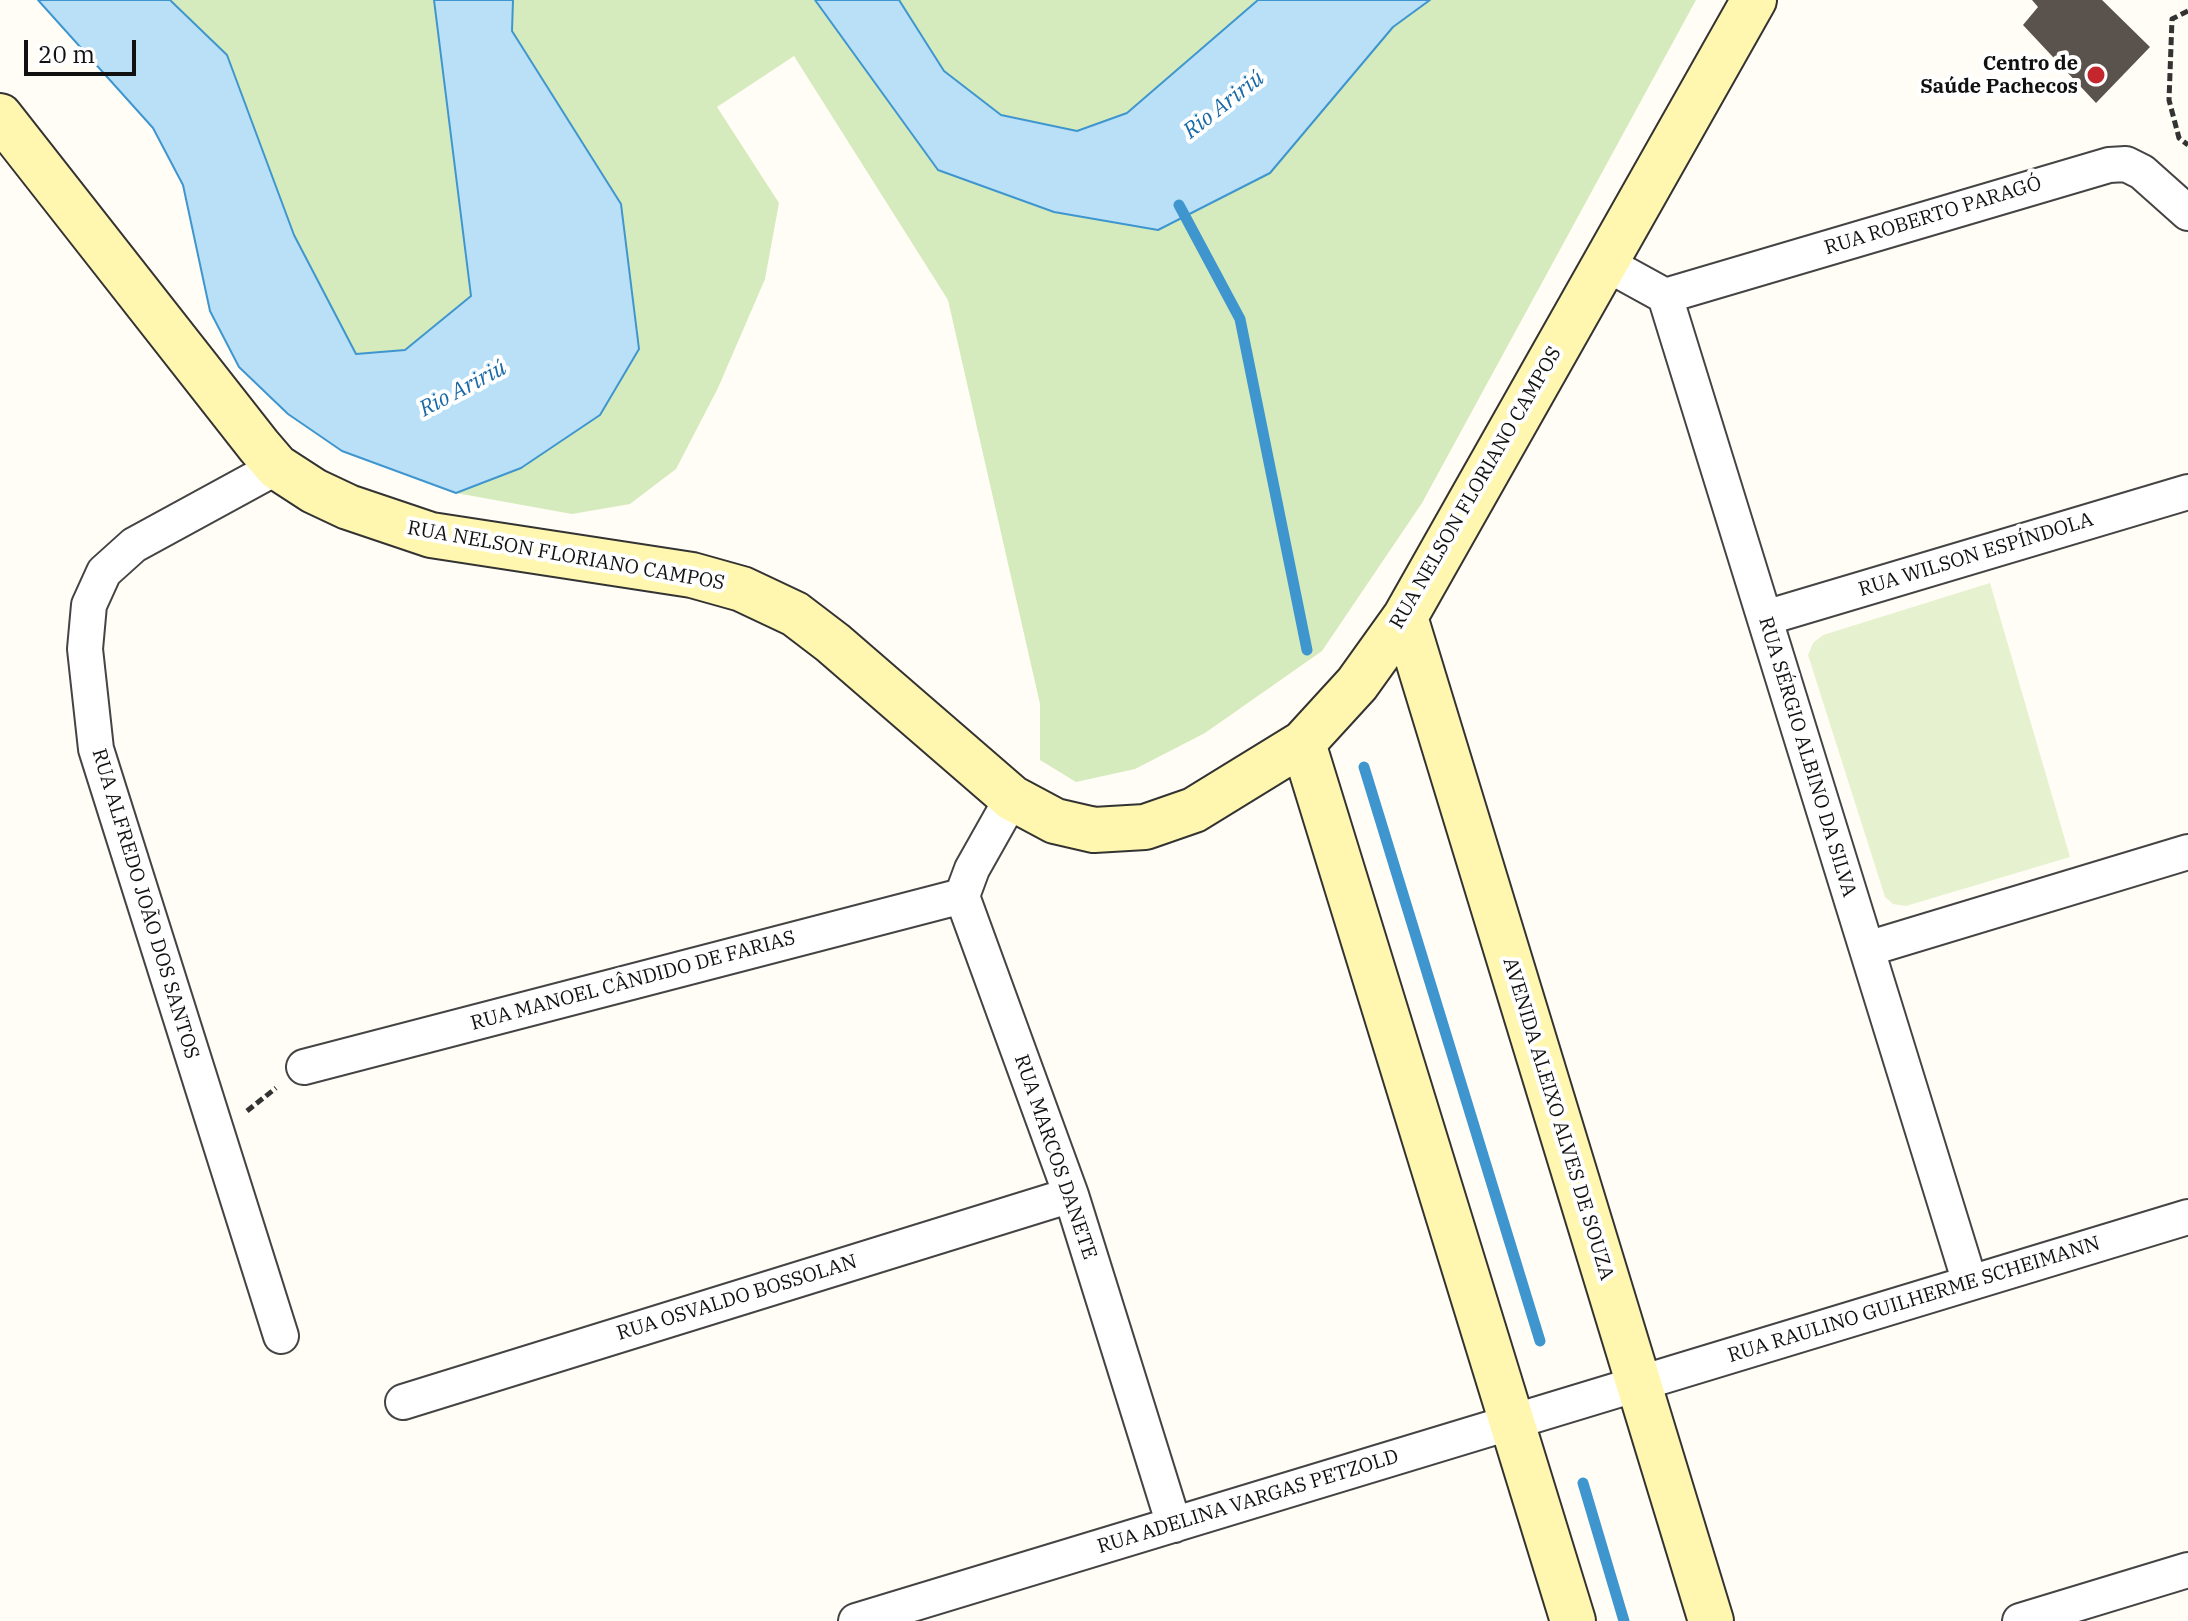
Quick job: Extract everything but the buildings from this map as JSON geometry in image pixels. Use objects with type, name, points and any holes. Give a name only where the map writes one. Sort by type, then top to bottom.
[{"type":"main road","name":"RUA NELSON FLORIANO CAMPOS","points":[[0,116],[277,467],[314,491],[348,507],[431,535],[692,575],[742,589],[795,614],[833,643],[1012,798],[1055,821],[1094,830],[1145,827],[1194,810],[1303,743],[1357,684],[1405,617],[1754,0]]},
{"type":"main road","name":"AVENIDA ALEIXO ALVES DE SOUZA","points":[[1405,617],[1711,1621]]},
{"type":"main road","points":[[1303,743],[1573,1621]]},
{"type":"street","name":"RUA ROBERTO PARAGÓ","points":[[1665,296],[2109,165],[2126,164],[2142,172],[2188,213]]},
{"type":"street","points":[[1605,263],[1665,296]]},
{"type":"street","name":"RUA SÉRGIO ALBINO DA SILVA","points":[[1665,296],[1970,1283]]},
{"type":"street","name":"RUA ALFREDO JOÃO DOS SANTOS","points":[[277,467],[134,545],[104,572],[89,605],[85,649],[96,749],[281,1336]]},
{"type":"street","name":"RUA WILSON ESPÍNDOLA","points":[[1765,618],[2188,492]]},
{"type":"street","points":[[962,896],[972,869],[1012,798]]},
{"type":"street","points":[[1867,949],[2188,852]]},
{"type":"street","name":"RUA MANOEL CÂNDIDO DE FARIAS","points":[[304,1067],[962,896]]},
{"type":"street","name":"RUA MARCOS DANETE","points":[[962,896],[1071,1195],[1174,1525]]},
{"type":"street","name":"RUA OSVALDO BOSSOLAN","points":[[403,1402],[1071,1195]]},
{"type":"street","name":"RUA RAULINO GUILHERME SCHEIMANN","points":[[1639,1384],[2188,1217]]},
{"type":"street","name":"RUA ADELINA VARGAS PETZOLD","points":[[856,1621],[1639,1384]]},
{"type":"street","points":[[2020,1621],[2071,1614],[2188,1570]]},
{"type":"path","points":[[2188,11],[2172,19],[2169,100],[2179,138],[2188,145]]},
{"type":"path","points":[[217,1134],[304,1067]]},
{"type":"green space","points":[[170,0],[434,0],[471,296],[405,350],[356,354]]},
{"type":"green space","points":[[513,0],[815,0],[938,170],[1054,212],[1393,27],[1430,0],[1696,0],[1422,503],[1322,651],[1205,733],[1135,769],[1076,782],[1040,760],[1040,704],[948,300],[794,56],[717,107],[779,203],[765,279],[718,388],[676,469],[630,504],[572,514],[456,493],[521,468],[621,204],[512,31]]},
{"type":"green space","points":[[899,0],[1258,0],[1127,113],[1077,131],[1001,115],[944,71]]},
{"type":"green space","points":[[1990,583],[2070,857],[1906,906],[1893,904],[1885,897],[1808,655],[1813,643],[1823,635]]},
{"type":"water","name":"Rio Aririú","points":[[38,0],[170,0],[227,55],[294,235],[356,354],[405,350],[471,296],[434,0],[513,0],[512,31],[621,204],[639,349],[600,415],[521,468],[456,493],[342,451],[288,414],[239,367],[210,311],[183,185],[153,128]]},
{"type":"water","name":"Rio Aririú","points":[[815,0],[899,0],[944,71],[1001,115],[1077,131],[1127,113],[1258,0],[1430,0],[1393,27],[1270,173],[1158,230],[1054,212],[938,170]]},
{"type":"waterway","points":[[1179,205],[1240,319],[1307,650]]},
{"type":"waterway","points":[[1364,767],[1540,1341]]},
{"type":"waterway","points":[[1583,1483],[1624,1621]]},
{"type":"place","name":"Centro de Saúde Pachecos","points":[[2096,75]]}]
